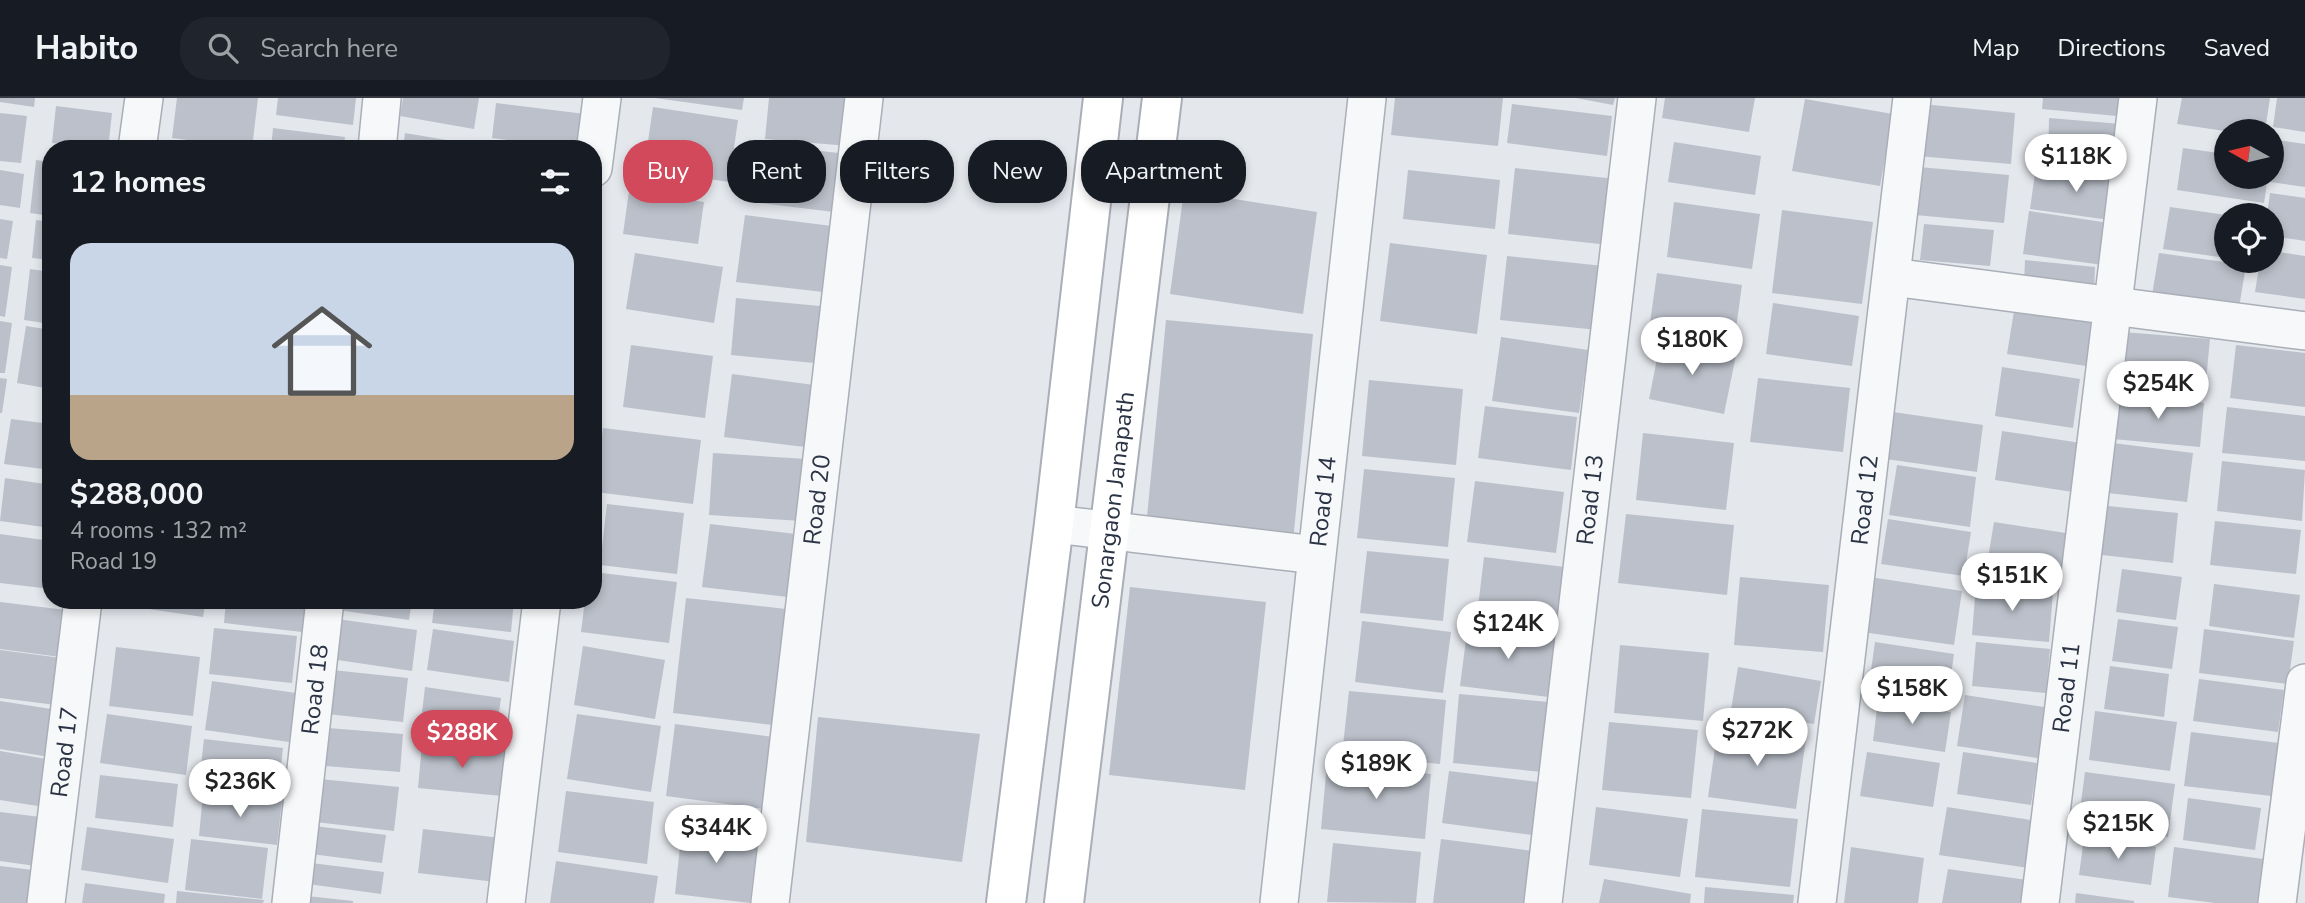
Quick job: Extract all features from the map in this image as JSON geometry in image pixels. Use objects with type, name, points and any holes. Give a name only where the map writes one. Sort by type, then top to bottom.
[{"type":"main road","points":[[1006,903],[1054,524],[1103,98]]},
{"type":"main road","name":"Sonargaon Janapath","points":[[1064,903],[1162,98]]},
{"type":"street","points":[[138,140],[144,98]]},
{"type":"street","points":[[378,140],[382,98]]},
{"type":"street","points":[[596,140],[601,98]]},
{"type":"street","name":"Road 20","points":[[770,903],[863,98]]},
{"type":"street","name":"Road 14","points":[[1279,903],[1367,98]]},
{"type":"street","name":"Road 13","points":[[1544,903],[1637,98]]},
{"type":"street","name":"Road 12","points":[[1817,903],[1912,98]]},
{"type":"street","name":"Road 11","points":[[2040,903],[2138,98]]},
{"type":"street","points":[[1892,277],[2305,331]]},
{"type":"street","points":[[1054,524],[1317,555]]},
{"type":"street","name":"Road 17","points":[[46,903],[82,609]]},
{"type":"street","name":"Road 18","points":[[291,903],[325,609]]},
{"type":"street","points":[[506,903],[541,609]]},
{"type":"street","points":[[2277,903],[2305,683]]},
{"type":"building","points":[[0,98],[35,98],[34,107],[0,102]]},
{"type":"building","points":[[177,98],[258,98],[253,140],[172,138]]},
{"type":"building","points":[[278,98],[356,98],[353,125],[276,115]]},
{"type":"building","points":[[403,98],[479,98],[474,129],[400,116]]},
{"type":"building","points":[[655,98],[744,98],[742,110]]},
{"type":"building","points":[[769,98],[853,98],[850,140],[840,140],[840,145],[826,144],[826,140],[765,139]]},
{"type":"building","points":[[1395,98],[1503,98],[1498,146],[1391,135]]},
{"type":"building","points":[[1576,98],[1615,98],[1613,105]]},
{"type":"building","points":[[1665,98],[1755,98],[1749,132],[1662,118]]},
{"type":"building","points":[[2043,98],[2130,98],[2128,117],[2042,109]]},
{"type":"building","points":[[2182,98],[2270,98],[2267,119],[2214,119],[2214,129],[2177,124]]},
{"type":"building","points":[[2277,98],[2305,98],[2305,132],[2284,129],[2284,119],[2274,119]]},
{"type":"building","points":[[1805,99],[1893,114],[1880,186],[1792,171]]},
{"type":"building","points":[[496,103],[585,114],[582,140],[492,138]]},
{"type":"building","points":[[1512,104],[1612,116],[1607,156],[1507,143]]},
{"type":"building","points":[[1922,104],[2015,113],[2011,164],[1917,156]]},
{"type":"building","points":[[56,106],[112,113],[109,140],[52,140]]},
{"type":"building","points":[[653,107],[738,120],[735,140],[727,140],[727,182],[713,180],[713,140],[648,140]]},
{"type":"building","points":[[0,113],[27,116],[21,163],[0,161]]},
{"type":"building","points":[[2049,118],[2121,124],[2117,172],[2048,165]]},
{"type":"building","points":[[273,128],[345,137],[344,140],[272,140]]},
{"type":"building","points":[[405,133],[446,140],[404,140]]},
{"type":"building","points":[[2284,141],[2305,144],[2305,187],[2284,184]]},
{"type":"building","points":[[1674,142],[1761,156],[1755,195],[1668,182]]},
{"type":"building","points":[[2183,148],[2214,152],[2214,189],[2266,189],[2264,203],[2177,190]]},
{"type":"building","points":[[826,152],[840,153],[842,213],[759,203],[826,203]]},
{"type":"building","points":[[36,160],[42,161],[42,215],[30,213]]},
{"type":"building","points":[[2036,166],[2123,179],[2117,221],[2030,209]]},
{"type":"building","points":[[1919,167],[2009,175],[2004,223],[1915,215]]},
{"type":"building","points":[[1515,168],[1616,179],[1609,245],[1508,234]]},
{"type":"building","points":[[0,170],[24,174],[20,208],[0,205]]},
{"type":"building","points":[[1408,170],[1500,180],[1495,229],[1403,219]]},
{"type":"building","points":[[2270,193],[2305,198],[2305,241],[2284,238],[2284,203],[2269,203]]},
{"type":"building","points":[[1246,201],[1317,212],[1303,314],[1170,294],[1182,203],[1246,203]]},
{"type":"building","points":[[1674,202],[1760,214],[1752,269],[1667,257]]},
{"type":"building","points":[[627,203],[704,203],[698,244],[623,234]]},
{"type":"building","points":[[2170,207],[2214,213],[2214,256],[2163,249]]},
{"type":"building","points":[[1782,210],[1873,222],[1862,304],[1772,293]]},
{"type":"building","points":[[2029,211],[2116,224],[2110,266],[2023,254]]},
{"type":"building","points":[[745,215],[840,227],[832,293],[736,282]]},
{"type":"building","points":[[0,219],[13,221],[7,259],[0,258]]},
{"type":"building","points":[[36,220],[42,221],[42,259],[32,258]]},
{"type":"building","points":[[1924,224],[1994,230],[1990,266],[1920,260]]},
{"type":"building","points":[[1390,243],[1487,255],[1477,334],[1380,321]]},
{"type":"building","points":[[635,253],[723,267],[714,323],[626,309]]},
{"type":"building","points":[[2159,253],[2214,261],[2214,273],[2245,273],[2239,308],[2152,295]]},
{"type":"building","points":[[2284,253],[2305,256],[2305,299],[2255,292],[2258,273],[2284,273]]},
{"type":"building","points":[[1507,256],[1604,266],[1598,330],[1500,320]]},
{"type":"building","points":[[2025,260],[2095,267],[2094,293],[2024,283]]},
{"type":"building","points":[[0,265],[12,267],[5,317],[0,316]]},
{"type":"building","points":[[30,269],[42,271],[42,323],[24,320]]},
{"type":"building","points":[[1657,273],[1742,285],[1735,336],[1650,323]]},
{"type":"building","points":[[736,298],[830,307],[825,364],[731,355]]},
{"type":"building","points":[[1773,303],[1859,316],[1852,366],[1766,354]]},
{"type":"building","points":[[2015,305],[2093,317],[2086,366],[2007,354]]},
{"type":"building","points":[[1166,320],[1313,334],[1293,542],[1146,527]]},
{"type":"building","points":[[0,321],[12,323],[5,373],[0,373]]},
{"type":"building","points":[[26,326],[42,329],[42,387],[17,383]]},
{"type":"building","points":[[2123,332],[2210,339],[2205,391],[2119,384]]},
{"type":"building","points":[[1501,337],[1588,350],[1579,413],[1492,401]]},
{"type":"building","points":[[1661,339],[1736,355],[1724,414],[1649,399]]},
{"type":"building","points":[[631,345],[713,356],[705,418],[623,407]]},
{"type":"building","points":[[2236,345],[2305,353],[2305,407],[2230,398]]},
{"type":"building","points":[[2002,367],[2080,379],[2073,428],[1995,416]]},
{"type":"building","points":[[732,374],[821,386],[813,448],[724,437]]},
{"type":"building","points":[[0,378],[7,379],[2,413],[0,413]]},
{"type":"building","points":[[1758,378],[1850,388],[1843,452],[1750,442]]},
{"type":"building","points":[[1369,380],[1463,389],[1456,465],[1362,456]]},
{"type":"building","points":[[2117,395],[2204,403],[2200,447],[2113,439]]},
{"type":"building","points":[[1485,406],[1577,417],[1571,470],[1478,458]]},
{"type":"building","points":[[2227,407],[2305,416],[2305,461],[2222,453]]},
{"type":"building","points":[[1893,412],[1983,425],[1977,472],[1886,459]]},
{"type":"building","points":[[11,419],[42,423],[42,469],[4,464]]},
{"type":"building","points":[[603,428],[701,440],[693,504],[602,493]]},
{"type":"building","points":[[2002,431],[2081,443],[2073,492],[1995,480]]},
{"type":"building","points":[[1643,433],[1734,443],[1726,510],[1636,500]]},
{"type":"building","points":[[2113,443],[2193,453],[2187,502],[2108,493]]},
{"type":"building","points":[[713,453],[807,459],[802,521],[709,515]]},
{"type":"building","points":[[2222,461],[2305,470],[2302,521],[2217,511]]},
{"type":"building","points":[[1897,465],[1976,477],[1970,527],[1889,515]]},
{"type":"building","points":[[1364,469],[1455,478],[1448,547],[1357,538]]},
{"type":"building","points":[[5,478],[42,484],[42,527],[0,521]]},
{"type":"building","points":[[1475,481],[1564,492],[1556,553],[1467,542]]},
{"type":"building","points":[[607,504],[684,513],[677,574],[602,565]]},
{"type":"building","points":[[2098,505],[2178,513],[2173,563],[2093,554]]},
{"type":"building","points":[[1626,514],[1734,525],[1727,595],[1618,583]]},
{"type":"building","points":[[1888,519],[1971,532],[1964,576],[1881,564]]},
{"type":"building","points":[[2215,521],[2301,530],[2296,574],[2210,565]]},
{"type":"building","points":[[1994,522],[2072,534],[2065,582],[1986,570]]},
{"type":"building","points":[[710,524],[796,534],[788,597],[702,587]]},
{"type":"building","points":[[0,534],[42,540],[42,588],[0,583]]},
{"type":"building","points":[[1367,551],[1449,559],[1443,621],[1360,613]]},
{"type":"building","points":[[1484,557],[1565,567],[1558,625],[1477,615]]},
{"type":"building","points":[[2122,569],[2182,577],[2176,620],[2116,612]]},
{"type":"building","points":[[602,573],[677,582],[669,643],[581,632],[584,609],[602,609]]},
{"type":"building","points":[[1740,577],[1829,585],[1823,652],[1734,645]]},
{"type":"building","points":[[1870,577],[1962,591],[1954,645],[1862,632]]},
{"type":"building","points":[[1976,584],[2053,592],[2049,642],[1972,635]]},
{"type":"building","points":[[2214,584],[2300,595],[2294,638],[2209,626]]},
{"type":"building","points":[[1130,587],[1266,602],[1245,790],[1109,775]]},
{"type":"building","points":[[686,598],[786,609],[773,725],[673,713]]},
{"type":"building","points":[[0,602],[74,611],[68,658],[0,649]]},
{"type":"building","points":[[148,609],[204,609],[203,617]]},
{"type":"building","points":[[225,609],[305,609],[302,632],[224,623]]},
{"type":"building","points":[[338,609],[411,609],[409,620]]},
{"type":"building","points":[[434,609],[513,609],[511,632],[432,623]]},
{"type":"building","points":[[337,619],[417,630],[412,671],[331,659]]},
{"type":"building","points":[[2118,619],[2178,627],[2172,669],[2112,661]]},
{"type":"building","points":[[1362,621],[1451,632],[1443,693],[1355,682]]},
{"type":"building","points":[[1468,624],[1556,635],[1549,697],[1460,686]]},
{"type":"building","points":[[214,628],[297,636],[292,683],[209,674]]},
{"type":"building","points":[[433,629],[514,641],[509,682],[427,670]]},
{"type":"building","points":[[2204,629],[2294,641],[2288,684],[2199,673]]},
{"type":"building","points":[[1875,642],[1954,654],[1947,704],[1868,692]]},
{"type":"building","points":[[1976,642],[2050,649],[2046,693],[1972,686]]},
{"type":"building","points":[[1620,645],[1709,653],[1703,721],[1614,713]]},
{"type":"building","points":[[583,646],[665,660],[655,719],[574,705]]},
{"type":"building","points":[[116,647],[200,657],[193,716],[109,706]]},
{"type":"building","points":[[0,650],[69,659],[64,706],[0,698]]},
{"type":"building","points":[[2110,666],[2169,674],[2164,717],[2104,709]]},
{"type":"building","points":[[1738,667],[1821,681],[1814,724],[1731,710]]},
{"type":"building","points":[[332,670],[408,678],[403,722],[327,714]]},
{"type":"building","points":[[2199,679],[2284,690],[2278,732],[2193,721]]},
{"type":"building","points":[[212,681],[296,693],[289,742],[205,730]]},
{"type":"building","points":[[425,687],[501,698],[495,740],[420,730]]},
{"type":"building","points":[[1349,691],[1446,700],[1440,764],[1342,755]]},
{"type":"building","points":[[1459,694],[1559,703],[1552,773],[1453,763]]},
{"type":"building","points":[[1965,695],[2051,708],[2044,759],[1957,746]]},
{"type":"building","points":[[0,701],[64,711],[56,758],[0,749]]},
{"type":"building","points":[[1878,701],[1951,712],[1945,752],[1873,741]]},
{"type":"building","points":[[2095,711],[2177,722],[2170,771],[2089,760]]},
{"type":"building","points":[[107,714],[192,726],[186,775],[100,763]]},
{"type":"building","points":[[577,714],[661,726],[651,792],[567,779]]},
{"type":"building","points":[[818,717],[980,734],[962,862],[806,842]]},
{"type":"building","points":[[1609,722],[1698,730],[1691,798],[1602,790]]},
{"type":"building","points":[[675,724],[773,737],[764,809],[666,796]]},
{"type":"building","points":[[1718,727],[1806,739],[1796,809],[1708,797]]},
{"type":"building","points":[[328,728],[403,734],[400,772],[325,766]]},
{"type":"building","points":[[2191,732],[2279,743],[2272,796],[2184,786]]},
{"type":"building","points":[[204,739],[283,748],[278,792],[199,783]]},
{"type":"building","points":[[422,744],[506,751],[502,796],[418,788]]},
{"type":"building","points":[[0,751],[52,760],[44,807],[0,800]]},
{"type":"building","points":[[1867,752],[1940,763],[1933,807],[1860,796]]},
{"type":"building","points":[[1963,752],[2037,763],[2031,805],[1957,794]]},
{"type":"building","points":[[1327,763],[1431,774],[1425,839],[1321,829]]},
{"type":"building","points":[[1449,771],[1547,783],[1540,836],[1442,823]]},
{"type":"building","points":[[2085,772],[2175,784],[2168,837],[2078,825]]},
{"type":"building","points":[[100,775],[178,784],[173,827],[95,818]]},
{"type":"building","points":[[320,779],[399,787],[394,831],[315,822]]},
{"type":"building","points":[[566,791],[654,802],[647,864],[558,852]]},
{"type":"building","points":[[203,793],[282,801],[277,845],[199,836]]},
{"type":"building","points":[[2188,798],[2261,808],[2255,850],[2183,840]]},
{"type":"building","points":[[1596,807],[1688,819],[1680,877],[1589,865]]},
{"type":"building","points":[[1947,807],[2037,821],[2029,868],[1939,855]]},
{"type":"building","points":[[1702,809],[1798,819],[1790,887],[1695,877]]},
{"type":"building","points":[[0,812],[49,818],[43,867],[0,861]]},
{"type":"building","points":[[315,826],[386,835],[382,863],[311,854]]},
{"type":"building","points":[[87,827],[174,839],[168,883],[81,870]]},
{"type":"building","points":[[682,827],[758,836],[750,903],[675,894]]},
{"type":"building","points":[[423,829],[501,838],[496,882],[418,873]]},
{"type":"building","points":[[2084,838],[2156,847],[2151,885],[2079,875]]},
{"type":"building","points":[[191,839],[268,848],[262,899],[185,890]]},
{"type":"building","points":[[1441,839],[1541,852],[1534,903],[1433,903]]},
{"type":"building","points":[[1333,843],[1421,852],[1416,903],[1327,902]]},
{"type":"building","points":[[1851,847],[1924,858],[1918,903],[1844,903]]},
{"type":"building","points":[[2174,847],[2263,859],[2257,903],[2215,903],[2168,897]]},
{"type":"building","points":[[556,861],[658,876],[654,903],[550,903]]},
{"type":"building","points":[[311,863],[384,872],[381,894],[308,884]]},
{"type":"building","points":[[0,866],[41,871],[36,903],[0,903]]},
{"type":"building","points":[[1948,869],[2027,880],[2023,903],[1942,903]]},
{"type":"building","points":[[1604,879],[1691,894],[1690,903],[1599,903]]},
{"type":"building","points":[[85,883],[165,894],[164,903],[82,903]]},
{"type":"building","points":[[1705,887],[1794,895],[1793,903],[1704,903]]},
{"type":"building","points":[[177,891],[264,900],[263,903],[176,903]]},
{"type":"building","points":[[2076,893],[2134,901],[2134,903],[2075,903]]},
{"type":"building","points":[[307,896],[353,901],[353,903],[306,903]]}]
